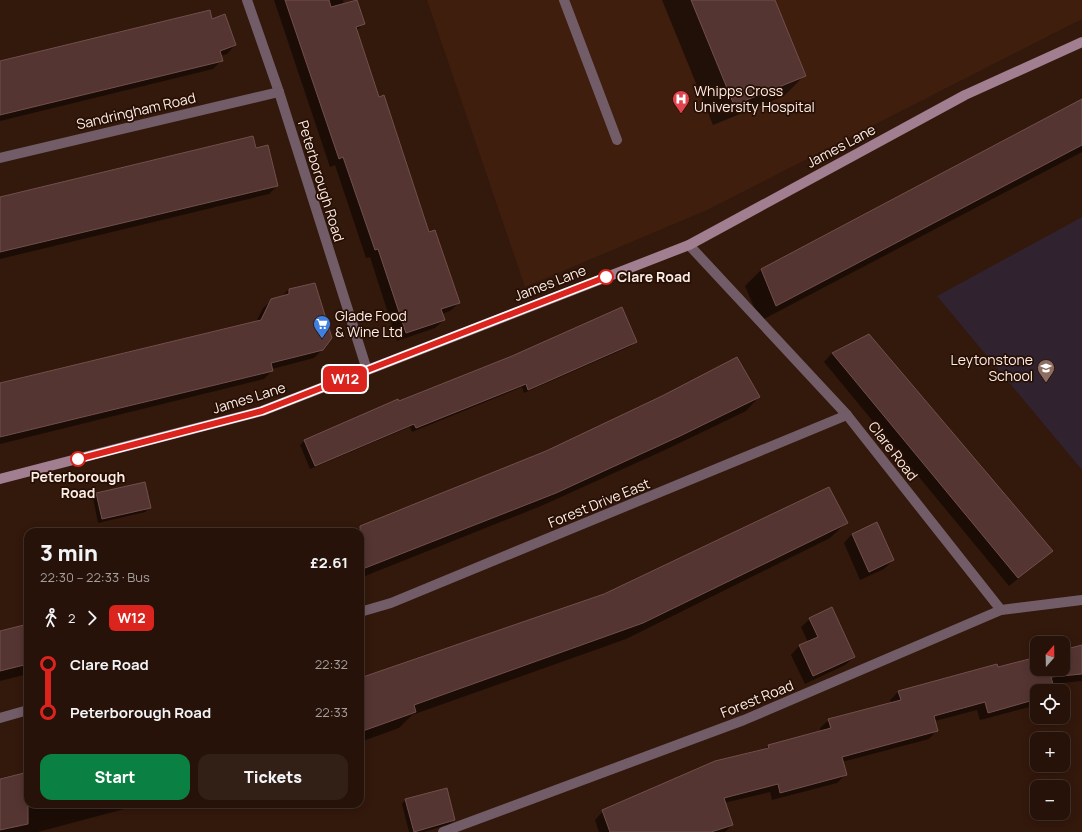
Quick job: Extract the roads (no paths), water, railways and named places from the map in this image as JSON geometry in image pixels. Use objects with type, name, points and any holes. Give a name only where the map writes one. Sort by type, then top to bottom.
[{"type":"street","name":"Peterborough Road","points":[[247,0],[279,92],[366,370]]},
{"type":"street","points":[[564,0],[617,140]]},
{"type":"street","name":"James Lane","points":[[0,479],[262,411],[689,244],[965,95],[1082,42]]},
{"type":"street","name":"Sandringham Road","points":[[0,158],[279,92]]},
{"type":"street","name":"Clare Road","points":[[689,244],[847,415],[1001,610]]},
{"type":"street","name":"Forest Drive East","points":[[364,611],[391,603],[847,415]]},
{"type":"street","name":"Forest Road","points":[[443,832],[744,720],[1001,610],[1082,600]]},
{"type":"street","points":[[0,718],[24,711]]},
{"type":"place","name":"Whipps Cross University Hospital","points":[[681,114]]},
{"type":"place","name":"Clare Road","points":[[606,277]]},
{"type":"place","name":"Glade Food & Wine Ltd","points":[[322,339]]},
{"type":"place","name":"Leytonstone School","points":[[1046,383]]},
{"type":"place","name":"Peterborough Road","points":[[78,459]]}]
